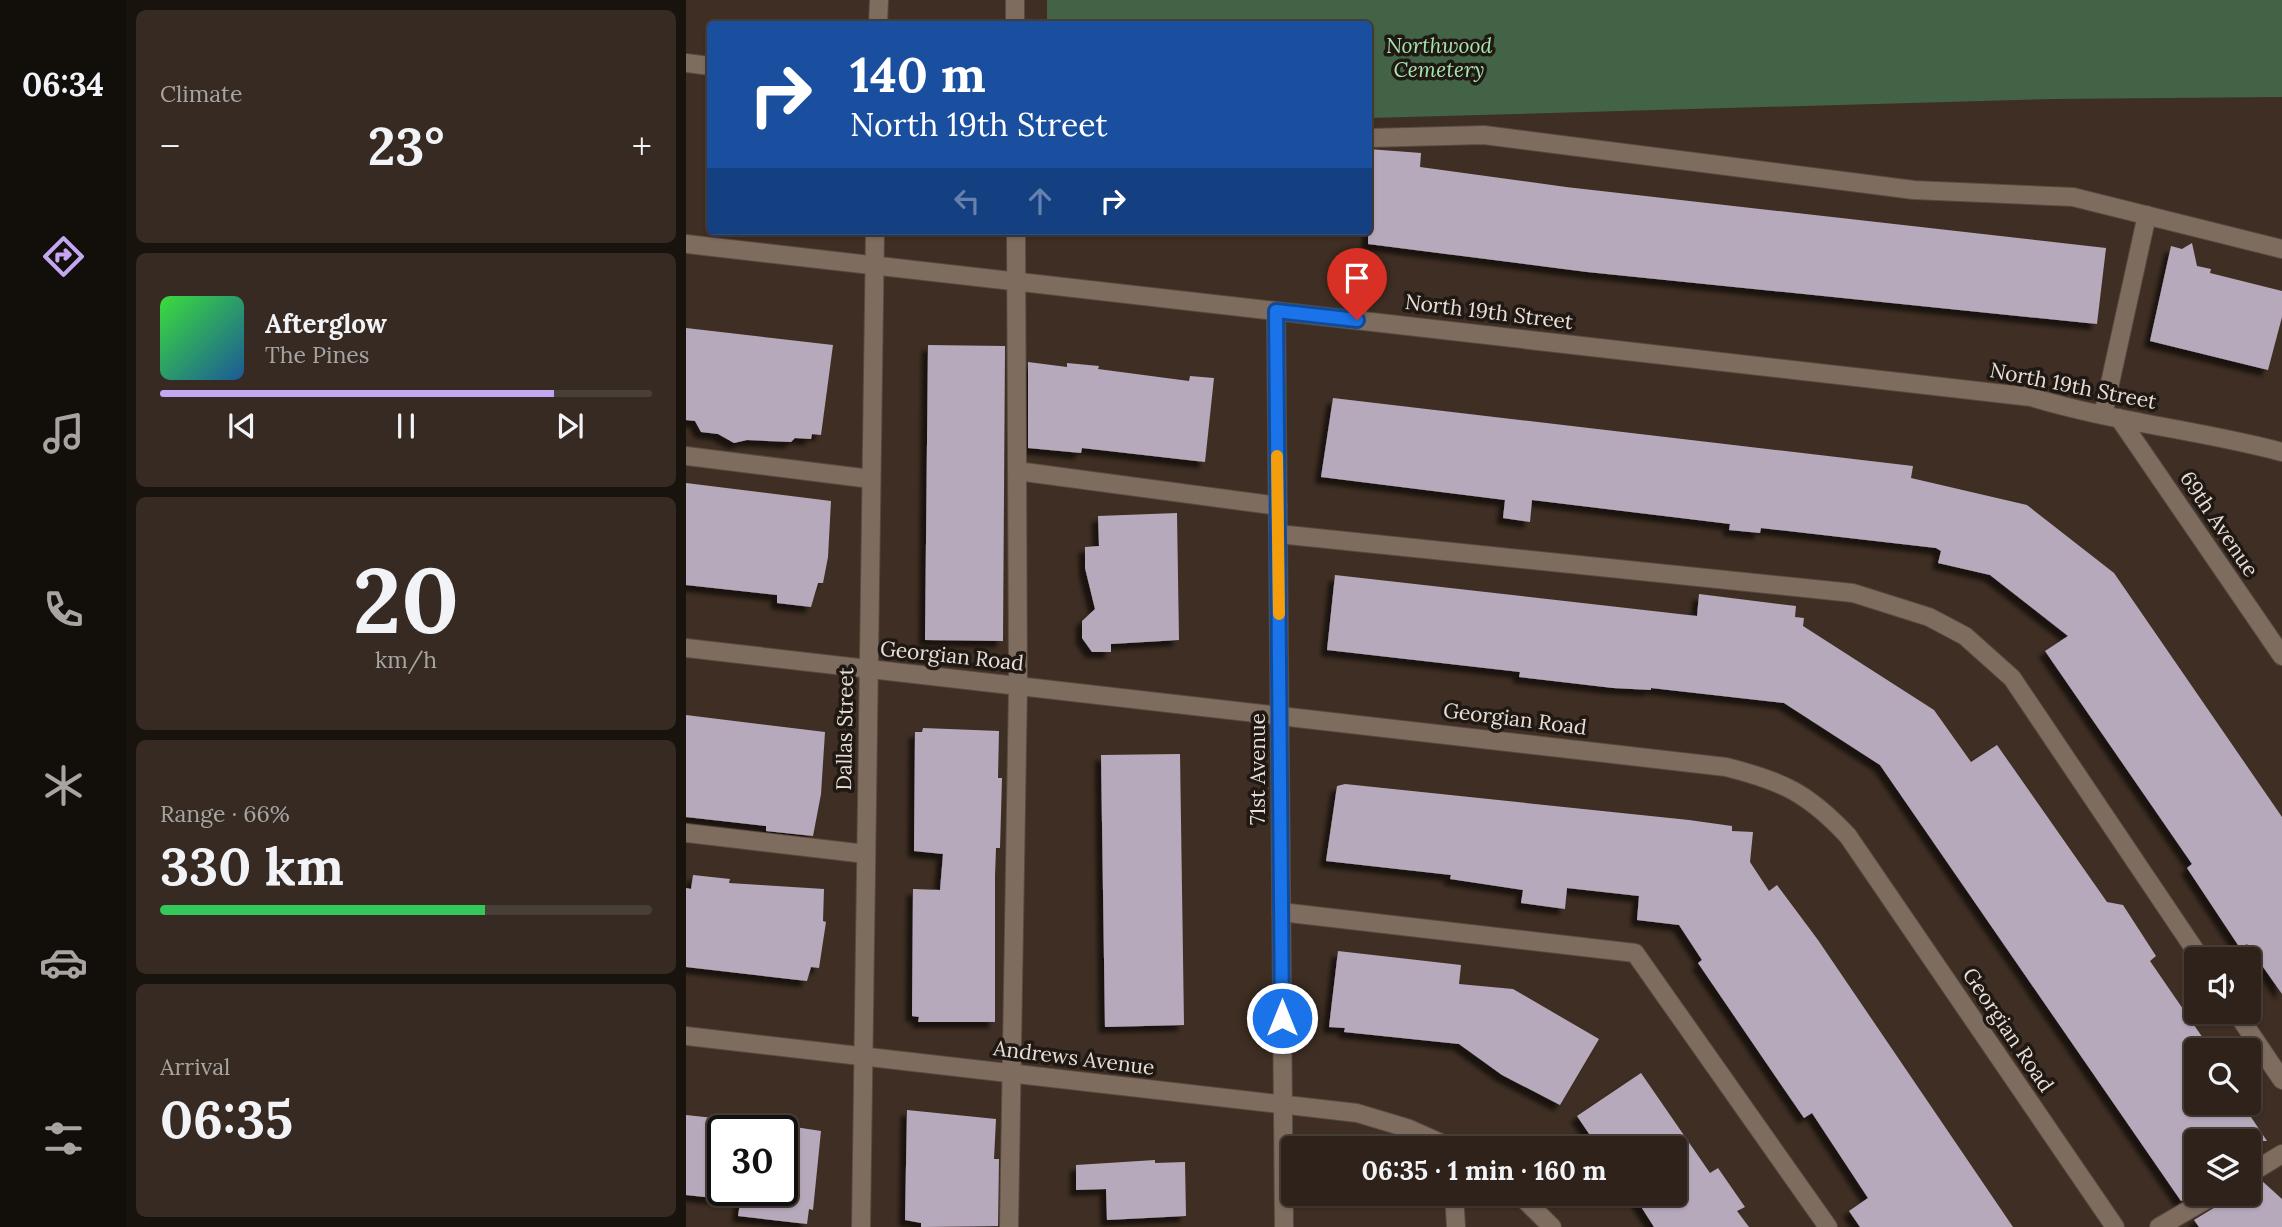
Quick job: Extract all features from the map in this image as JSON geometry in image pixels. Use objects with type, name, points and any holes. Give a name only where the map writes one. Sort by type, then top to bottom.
[{"type":"street","points":[[878,21],[879,0]]},
{"type":"street","points":[[1015,0],[1015,21]]},
{"type":"street","points":[[686,63],[707,66]]},
{"type":"street","points":[[1372,138],[1484,135],[1914,190],[2073,197],[2282,249]]},
{"type":"street","points":[[2111,417],[2147,215]]},
{"type":"street","name":"Dallas Street","points":[[861,1227],[875,235]]},
{"type":"street","points":[[1009,1227],[1018,686],[1016,235]]},
{"type":"street","name":"North 19th Street","points":[[686,244],[2031,397],[2111,417],[2222,436],[2282,452]]},
{"type":"street","name":"71st Avenue","points":[[1276,311],[1284,1227]]},
{"type":"street","name":"69th Avenue","points":[[2111,417],[2279,648]]},
{"type":"street","points":[[686,456],[872,479]]},
{"type":"street","points":[[1017,471],[1278,506]]},
{"type":"street","points":[[1278,534],[1853,593],[1929,617],[1965,636],[2012,678],[2193,947]]},
{"type":"street","name":"Georgian Road","points":[[686,648],[1726,767],[1772,778],[1821,808],[1847,836],[2115,1227]]},
{"type":"street","points":[[686,833],[866,854]]},
{"type":"street","points":[[1281,912],[1635,953],[1828,1227]]},
{"type":"street","points":[[2244,1024],[2282,1080]]},
{"type":"street","name":"Andrews Avenue","points":[[686,1036],[1357,1113],[1424,1136]]},
{"type":"street","points":[[2261,1167],[2282,1154]]},
{"type":"street","points":[[1455,1206],[1456,1227]]},
{"type":"street","points":[[1534,1206],[1552,1227]]},
{"type":"street","points":[[2159,1227],[2195,1206]]},
{"type":"green space","name":"Northwood Cemetery","points":[[1047,0],[2282,0],[2282,97],[2054,99],[1372,118],[1372,21],[1047,21]]},
{"type":"building","points":[[1372,149],[1421,153],[1420,167],[1566,187],[2106,248],[2097,324],[1587,272],[1368,244],[1368,235],[1372,235]]},
{"type":"building","points":[[2192,243],[2197,266],[2211,269],[2210,273],[2282,291],[2282,317],[2268,370],[2150,341],[2171,246],[2182,249]]},
{"type":"building","points":[[686,328],[833,345],[821,435],[812,434],[811,439],[795,438],[791,442],[747,440],[734,443],[718,434],[701,432],[695,421],[686,420]]},
{"type":"building","points":[[928,345],[1005,346],[1003,641],[925,640]]},
{"type":"building","points":[[1028,362],[1067,367],[1067,363],[1099,366],[1098,369],[1189,381],[1190,376],[1214,378],[1205,462],[1082,448],[1081,453],[1028,448]]},
{"type":"building","points":[[1333,398],[1913,466],[1911,478],[2027,505],[2114,573],[2282,817],[2282,994],[2261,964],[2261,947],[2249,947],[2247,944],[2239,947],[2187,868],[2192,864],[2045,651],[2068,636],[1990,575],[1938,563],[1941,551],[1936,548],[1761,528],[1760,533],[1729,530],[1730,524],[1532,500],[1530,522],[1503,518],[1505,500],[1321,477]]},
{"type":"building","points":[[686,483],[831,501],[828,557],[823,583],[818,583],[811,607],[777,603],[777,595],[686,585]]},
{"type":"building","points":[[1177,513],[1179,640],[1111,644],[1111,652],[1092,652],[1082,638],[1082,621],[1095,609],[1085,568],[1085,547],[1099,546],[1098,516]]},
{"type":"building","points":[[1335,575],[1697,616],[1699,594],[1796,606],[1795,617],[1804,618],[1803,626],[1934,710],[1971,762],[1997,745],[2107,902],[2123,905],[2156,956],[2150,961],[2184,1010],[2184,1024],[2193,1024],[2203,1038],[2184,1038],[2184,1115],[2250,1115],[2259,1129],[2184,1129],[2184,1199],[2181,1201],[1880,765],[1784,703],[1651,688],[1613,688],[1519,677],[1520,672],[1327,650]]},
{"type":"building","points":[[686,715],[825,732],[821,794],[813,836],[766,831],[766,826],[686,817]]},
{"type":"building","points":[[923,728],[999,731],[998,778],[1002,778],[1000,848],[996,848],[995,876],[995,1022],[918,1022],[919,1017],[912,1016],[913,889],[940,890],[943,854],[914,851],[915,732],[922,732]]},
{"type":"building","points":[[1180,754],[1184,1025],[1105,1027],[1101,755]]},
{"type":"building","points":[[1345,784],[1689,820],[1732,826],[1732,831],[1753,832],[1750,862],[1769,891],[1777,885],[1818,940],[2013,1227],[1860,1227],[1849,1211],[1868,1198],[1812,1113],[1804,1118],[1698,963],[1702,960],[1679,925],[1637,920],[1639,896],[1567,888],[1565,909],[1521,903],[1523,890],[1450,879],[1451,875],[1326,861],[1337,786]]},
{"type":"building","points":[[693,875],[730,879],[729,883],[824,889],[823,921],[826,922],[819,968],[811,967],[807,981],[686,967],[686,888],[691,889]]},
{"type":"building","points":[[1338,951],[1461,965],[1459,984],[1513,989],[1599,1039],[1560,1105],[1502,1075],[1459,1044],[1344,1032],[1345,1028],[1329,1027]]},
{"type":"building","points":[[1641,1073],[1684,1136],[1591,1136],[1577,1116]]},
{"type":"building","points":[[907,1110],[996,1119],[994,1159],[999,1159],[998,1226],[921,1227],[921,1223],[905,1220]]},
{"type":"building","points":[[686,1115],[707,1117],[707,1197],[686,1195]]},
{"type":"building","points":[[798,1127],[821,1131],[813,1210],[809,1209],[807,1224],[738,1216],[740,1206],[798,1206]]},
{"type":"building","points":[[1687,1140],[1710,1173],[1718,1168],[1745,1207],[1737,1211],[1749,1227],[1654,1227],[1641,1206],[1687,1206]]},
{"type":"building","points":[[1155,1160],[1155,1163],[1185,1162],[1186,1216],[1107,1220],[1106,1189],[1076,1190],[1076,1165]]},
{"type":"building","points":[[2261,1180],[2282,1199],[2282,1227],[2199,1227],[2194,1220],[2217,1206],[2261,1206]]},
{"type":"slow traffic","points":[[1277,456],[1279,614]]},
{"type":"route","points":[[1282,1018],[1276,311],[1357,320]]}]
